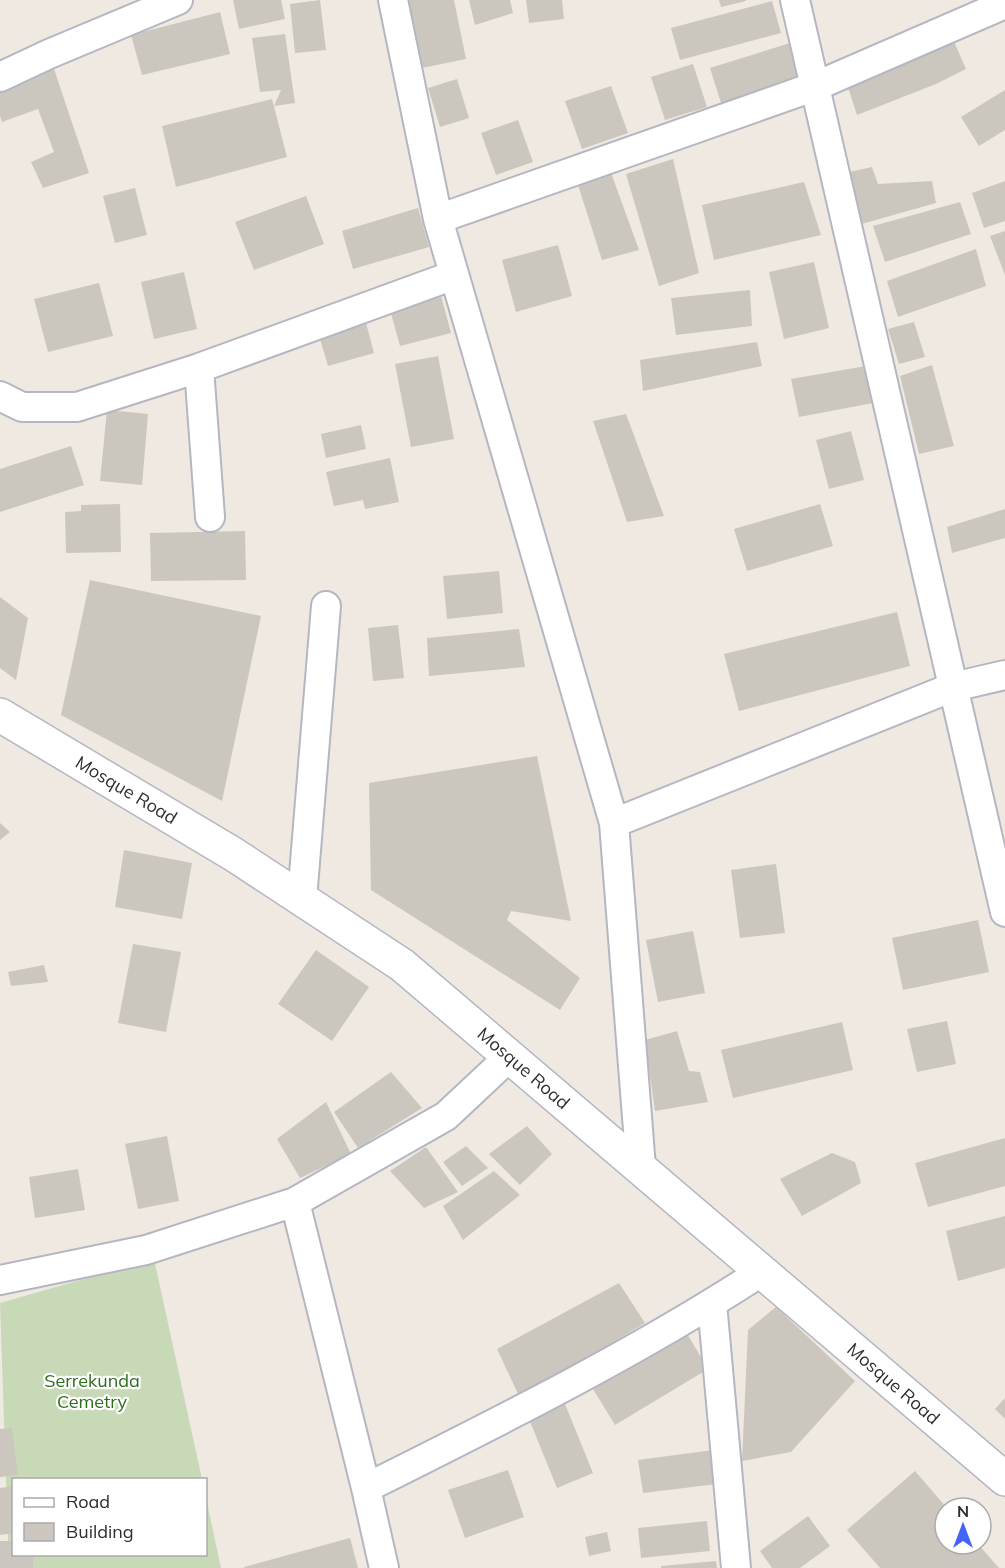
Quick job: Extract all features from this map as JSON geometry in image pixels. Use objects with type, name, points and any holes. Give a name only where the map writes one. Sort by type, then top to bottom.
[{"type":"street","points":[[0,76],[178,0]]},
{"type":"street","points":[[393,0],[438,219],[614,823],[641,1168]]},
{"type":"street","points":[[795,0],[1005,912]]},
{"type":"street","points":[[438,219],[816,86],[1005,4]]},
{"type":"street","points":[[0,396],[22,407],[77,407],[200,368],[454,275]]},
{"type":"street","points":[[200,368],[210,517]]},
{"type":"street","points":[[302,899],[326,606]]},
{"type":"street","points":[[614,823],[953,687],[1005,675]]},
{"type":"street","name":"Mosque Road","points":[[0,714],[233,854],[402,965],[1005,1479]]},
{"type":"street","points":[[0,1280],[146,1250],[295,1202],[446,1116],[509,1057]]},
{"type":"street","points":[[295,1202],[384,1568]]},
{"type":"street","points":[[366,1488],[537,1402],[712,1303],[761,1272]]},
{"type":"street","points":[[712,1303],[736,1568]]},
{"type":"green space","name":"Serrekunda Cemetry","points":[[154,1259],[202,1478],[12,1478],[12,1556],[207,1556],[207,1503],[221,1568],[9,1568],[0,1303]]},
{"type":"building","points":[[233,0],[281,0],[285,19],[239,29]]},
{"type":"building","points":[[320,0],[326,50],[295,53],[290,4]]},
{"type":"building","points":[[403,0],[454,0],[466,59],[417,69]]},
{"type":"building","points":[[469,0],[510,0],[513,13],[475,25]]},
{"type":"building","points":[[526,0],[562,0],[564,19],[529,23]]},
{"type":"building","points":[[719,0],[746,0],[746,1],[721,7]]},
{"type":"building","points":[[772,1],[781,33],[680,60],[671,28]]},
{"type":"building","points":[[220,12],[230,54],[142,75],[131,35]]},
{"type":"building","points":[[285,34],[295,103],[274,106],[281,90],[260,92],[252,38]]},
{"type":"building","points":[[952,37],[966,69],[936,84],[857,115],[844,75]]},
{"type":"building","points":[[790,43],[801,79],[721,103],[710,68]]},
{"type":"building","points":[[693,64],[707,107],[665,120],[651,77]]},
{"type":"building","points":[[54,69],[89,173],[43,188],[31,162],[54,152],[38,109],[2,122],[0,90]]},
{"type":"building","points":[[457,79],[469,118],[440,127],[428,88]]},
{"type":"building","points":[[611,86],[628,133],[582,149],[565,101]]},
{"type":"building","points":[[1005,90],[1005,130],[979,146],[961,117]]},
{"type":"building","points":[[272,99],[287,157],[176,187],[162,126]]},
{"type":"building","points":[[518,120],[533,162],[496,175],[481,133]]},
{"type":"building","points":[[673,159],[699,273],[659,286],[626,174]]},
{"type":"building","points":[[872,167],[878,184],[932,181],[936,203],[858,225],[845,173]]},
{"type":"building","points":[[610,170],[639,250],[602,260],[577,182]]},
{"type":"building","points":[[1005,181],[1005,221],[984,228],[972,193]]},
{"type":"building","points":[[804,182],[821,235],[714,260],[702,205]]},
{"type":"building","points":[[135,188],[147,235],[115,243],[103,196]]},
{"type":"building","points":[[306,196],[324,244],[254,270],[235,222]]},
{"type":"building","points":[[960,202],[971,234],[885,262],[873,226]]},
{"type":"building","points":[[418,208],[429,247],[353,269],[342,231]]},
{"type":"building","points":[[1005,231],[1005,275],[990,236]]},
{"type":"building","points":[[558,245],[572,296],[516,312],[502,260]]},
{"type":"building","points":[[976,249],[986,286],[898,317],[887,281]]},
{"type":"building","points":[[814,262],[829,328],[784,339],[769,272]]},
{"type":"building","points":[[184,272],[197,329],[154,339],[141,282]]},
{"type":"building","points":[[99,283],[113,336],[48,352],[34,299]]},
{"type":"building","points":[[750,290],[752,326],[676,335],[671,298]]},
{"type":"building","points":[[440,292],[451,333],[400,346],[389,306]]},
{"type":"building","points":[[365,319],[374,353],[328,366],[318,332]]},
{"type":"building","points":[[914,322],[925,357],[899,364],[888,329]]},
{"type":"building","points":[[757,342],[762,366],[643,391],[640,360]]},
{"type":"building","points":[[438,356],[454,439],[411,447],[395,364]]},
{"type":"building","points":[[932,365],[954,446],[919,454],[900,376]]},
{"type":"building","points":[[866,366],[873,403],[799,417],[791,379]]},
{"type":"building","points":[[107,410],[148,414],[142,485],[100,481]]},
{"type":"building","points":[[626,414],[664,516],[627,522],[593,421]]},
{"type":"building","points":[[361,425],[366,449],[326,458],[321,434]]},
{"type":"building","points":[[851,431],[864,480],[829,489],[816,440]]},
{"type":"building","points":[[71,446],[84,485],[0,512],[0,469]]},
{"type":"building","points":[[390,458],[399,502],[365,509],[363,500],[334,506],[326,472]]},
{"type":"building","points":[[120,504],[121,552],[66,553],[65,512],[81,511],[81,505]]},
{"type":"building","points":[[820,504],[833,546],[747,571],[734,529]]},
{"type":"building","points":[[1005,509],[1005,538],[952,553],[947,527]]},
{"type":"building","points":[[245,531],[246,580],[151,581],[150,533]]},
{"type":"building","points":[[499,571],[503,613],[447,619],[443,576]]},
{"type":"building","points":[[90,580],[261,616],[222,801],[61,715]]},
{"type":"building","points":[[0,597],[28,618],[16,680],[0,668]]},
{"type":"building","points":[[897,612],[910,666],[739,711],[724,654]]},
{"type":"building","points":[[398,625],[404,678],[373,681],[368,628]]},
{"type":"building","points":[[519,629],[525,667],[429,676],[427,638]]},
{"type":"building","points":[[537,756],[571,921],[511,911],[507,920],[580,978],[560,1010],[371,890],[369,783]]},
{"type":"building","points":[[0,823],[10,832],[0,840]]},
{"type":"building","points":[[124,850],[192,863],[182,919],[115,907]]},
{"type":"building","points":[[776,864],[785,933],[740,938],[731,870]]},
{"type":"building","points":[[978,920],[989,972],[903,990],[892,938]]},
{"type":"building","points":[[693,931],[705,993],[658,1002],[646,940]]},
{"type":"building","points":[[133,944],[181,952],[166,1032],[118,1023]]},
{"type":"building","points":[[316,950],[369,987],[332,1041],[278,1004]]},
{"type":"building","points":[[44,965],[48,982],[11,986],[8,972]]},
{"type":"building","points":[[947,1021],[956,1064],[917,1072],[907,1029]]},
{"type":"building","points":[[842,1022],[853,1070],[733,1098],[721,1050]]},
{"type":"building","points":[[677,1031],[689,1071],[700,1072],[708,1102],[655,1111],[645,1040]]},
{"type":"building","points":[[391,1072],[422,1108],[358,1148],[334,1112]]},
{"type":"building","points":[[326,1102],[351,1154],[300,1178],[277,1139]]},
{"type":"building","points":[[527,1126],[552,1154],[520,1185],[489,1154]]},
{"type":"building","points":[[167,1136],[179,1201],[138,1209],[125,1144]]},
{"type":"building","points":[[1005,1138],[1005,1186],[928,1207],[915,1163]]},
{"type":"building","points":[[466,1146],[488,1168],[462,1186],[443,1162]]},
{"type":"building","points":[[426,1147],[458,1192],[424,1208],[390,1171]]},
{"type":"building","points":[[832,1153],[855,1162],[861,1183],[802,1216],[780,1179]]},
{"type":"building","points":[[78,1169],[85,1210],[35,1218],[29,1177]]},
{"type":"building","points":[[494,1171],[520,1195],[463,1240],[443,1206]]},
{"type":"building","points":[[1005,1216],[1005,1268],[958,1281],[946,1231]]},
{"type":"building","points":[[619,1283],[645,1323],[520,1398],[497,1349]]},
{"type":"building","points":[[776,1307],[855,1381],[791,1452],[742,1461],[748,1330]]},
{"type":"building","points":[[683,1327],[708,1369],[615,1425],[590,1384]]},
{"type":"building","points":[[1005,1398],[1005,1419],[995,1409]]},
{"type":"building","points":[[565,1404],[593,1473],[557,1488],[529,1419]]},
{"type":"building","points":[[12,1428],[18,1475],[0,1477],[0,1429]]},
{"type":"building","points":[[713,1450],[717,1484],[643,1493],[638,1460]]},
{"type":"building","points":[[508,1470],[524,1517],[465,1538],[448,1490]]},
{"type":"building","points":[[915,1471],[937,1496],[933,1496],[933,1556],[988,1556],[999,1568],[880,1568],[847,1530]]},
{"type":"building","points":[[12,1486],[12,1533],[0,1535],[0,1488]]},
{"type":"building","points":[[808,1516],[830,1546],[800,1568],[772,1568],[760,1551]]},
{"type":"building","points":[[707,1521],[710,1551],[641,1558],[638,1528]]},
{"type":"building","points":[[607,1532],[611,1551],[589,1556],[585,1537]]},
{"type":"building","points":[[350,1538],[358,1568],[244,1568],[244,1567]]},
{"type":"building","points":[[0,1541],[12,1541],[12,1556],[33,1556],[33,1568],[0,1568]]},
{"type":"building","points":[[716,1561],[717,1568],[661,1568],[661,1566]]}]
